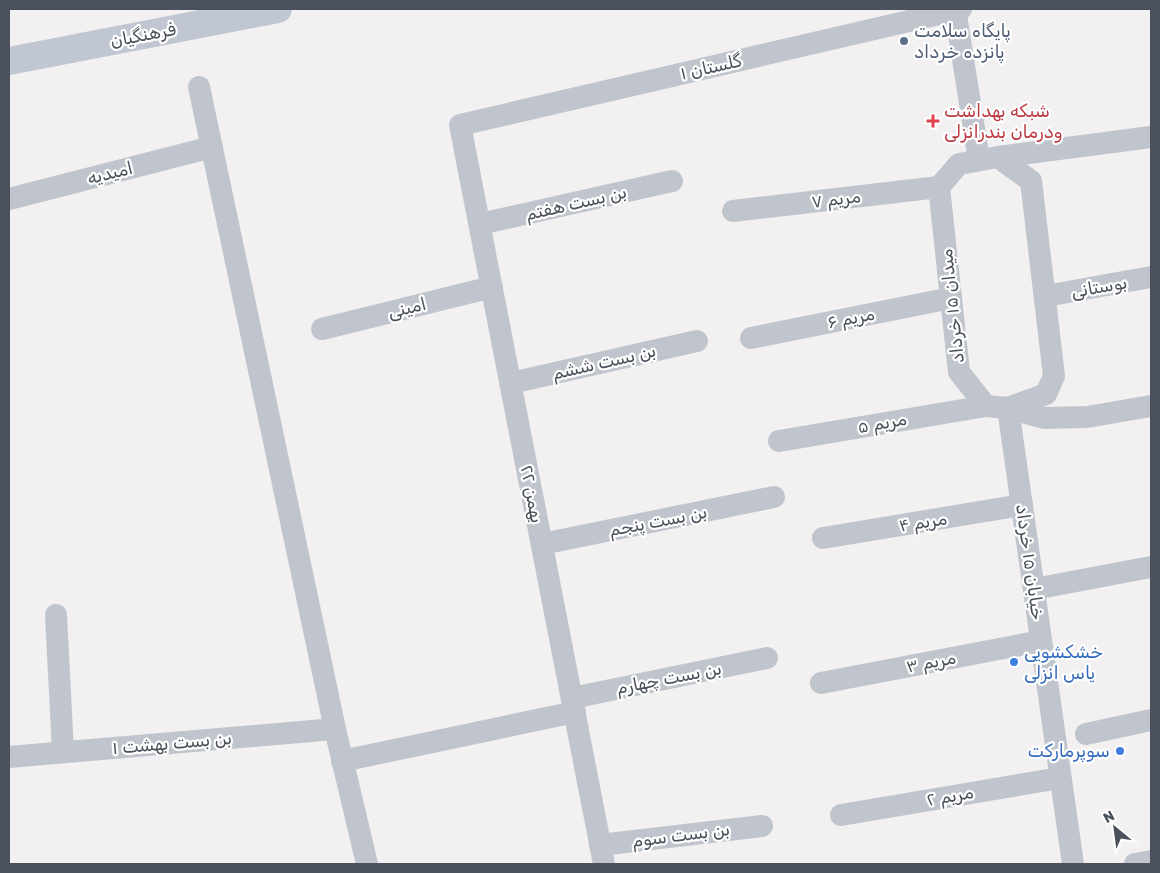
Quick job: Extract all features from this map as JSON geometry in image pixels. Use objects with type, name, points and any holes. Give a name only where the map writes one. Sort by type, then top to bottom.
[{"type":"street","name":"فرهنگیان","points":[[9,61],[241,12],[278,9]]},
{"type":"street","name":"گلستان ۱","points":[[460,124],[957,9]]},
{"type":"street","points":[[957,9],[988,159]]},
{"type":"street","points":[[199,87],[335,729],[367,864]]},
{"type":"street","name":"۲۲ بهمن","points":[[460,124],[602,855]]},
{"type":"street","points":[[939,187],[960,164],[1151,137]]},
{"type":"street","name":"امیدیه","points":[[9,199],[212,147]]},
{"type":"street","points":[[988,159],[1031,181],[1054,376],[1046,394],[1008,408]]},
{"type":"street","name":"بن بست هفتم","points":[[480,224],[672,181]]},
{"type":"street","name":"مریم ۷","points":[[733,211],[939,187]]},
{"type":"street","name":"میدان ۱۵ خرداد","points":[[939,187],[959,372],[986,406]]},
{"type":"street","name":"بوستانی","points":[[1046,296],[1151,278]]},
{"type":"street","name":"امینی","points":[[322,330],[492,287]]},
{"type":"street","name":"مریم ۶","points":[[751,338],[951,298]]},
{"type":"street","name":"بن بست ششم","points":[[511,383],[697,341]]},
{"type":"street","points":[[986,406],[1008,408],[1044,418],[1087,417],[1151,406]]},
{"type":"street","name":"مریم ۵","points":[[779,441],[986,406]]},
{"type":"street","name":"خیابان ۱۵ خرداد","points":[[1008,408],[1073,864]]},
{"type":"street","name":"بن بست پنجم","points":[[542,544],[774,497]]},
{"type":"street","name":"مریم ۴","points":[[823,538],[1022,505]]},
{"type":"street","points":[[1034,589],[1151,567]]},
{"type":"street","points":[[56,615],[64,752]]},
{"type":"street","name":"مریم ۳","points":[[821,683],[1041,641]]},
{"type":"street","name":"بن بست چهارم","points":[[342,761],[767,658]]},
{"type":"street","points":[[1086,734],[1151,720]]},
{"type":"street","name":"بن بست بهشت ۱","points":[[9,757],[335,729]]},
{"type":"street","name":"مریم ۲","points":[[840,815],[1060,778]]},
{"type":"street","name":"بن بست سوم","points":[[602,855],[762,826]]},
{"type":"street","points":[[1135,864],[1151,861]]},
{"type":"place","name":"پایگاه سلامت پانزده خرداد","points":[[904,41]]},
{"type":"place","name":"شبکه بهداشت ودرمان بندرانزلی","points":[[933,121]]},
{"type":"place","name":"خشکشویی یاس انزلی","points":[[1014,662]]},
{"type":"place","name":"سوپرمارکت","points":[[1120,751]]}]
